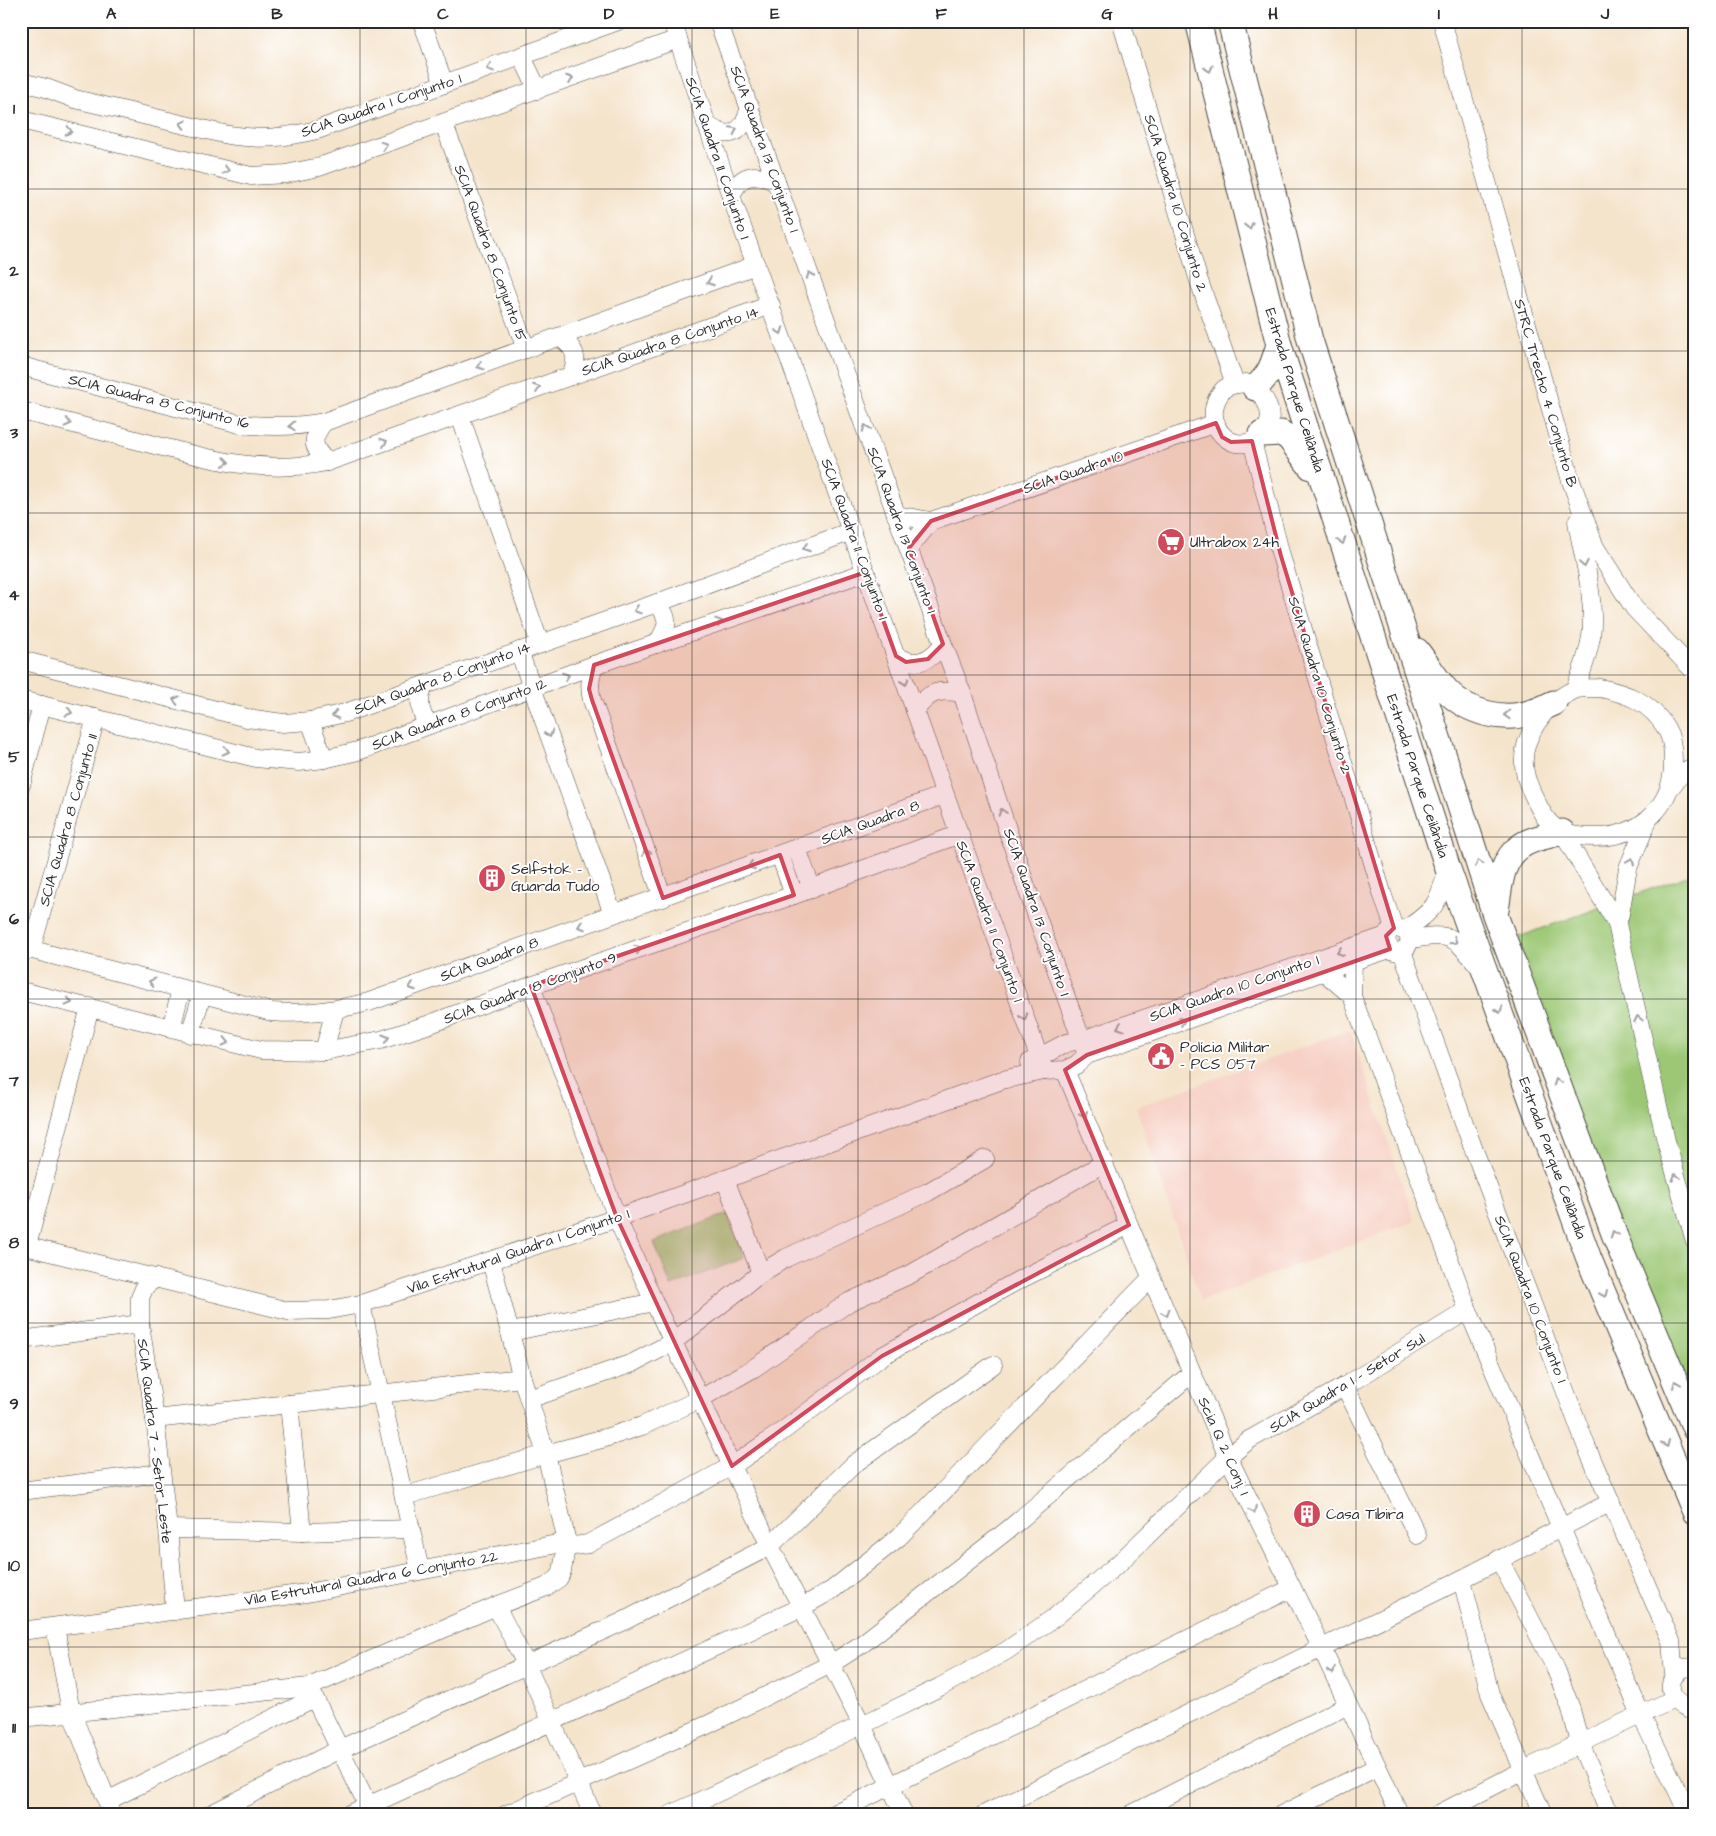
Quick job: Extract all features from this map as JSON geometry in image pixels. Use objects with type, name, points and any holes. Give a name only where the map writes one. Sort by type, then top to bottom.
[{"type":"highway","name":"Estrada Parque Ceilândia","points":[[1198,21],[1279,345],[1448,869],[1590,1259],[1695,1512]]},
{"type":"highway","name":"Estrada Parque Ceilândia","points":[[1230,21],[1310,340],[1495,915],[1616,1239],[1695,1429]]},
{"type":"highway","points":[[1245,386],[1267,376],[1279,345]]},
{"type":"highway","points":[[1257,438],[1281,433],[1290,438],[1311,467],[1331,506]]},
{"type":"highway","points":[[1404,632],[1448,692],[1474,709],[1486,714],[1506,716],[1531,713],[1554,703]]},
{"type":"highway","points":[[1495,915],[1503,869],[1510,856],[1522,845],[1562,832]]},
{"type":"street","points":[[422,21],[444,84]]},
{"type":"street","name":"SCIA Quadra 1 Conjunto 1","points":[[21,82],[46,88],[75,99],[228,135],[254,139],[284,138],[317,130],[618,21]]},
{"type":"street","name":"SCIA Quadra 11 Conjunto 1","points":[[672,21],[731,196],[1041,1064]]},
{"type":"street","name":"SCIA Quadra 13 Conjunto 1","points":[[718,21],[942,644],[962,693],[1026,886],[1084,1047]]},
{"type":"street","name":"SCIA Quadra 10 Conjunto 2","points":[[1121,21],[1199,281],[1245,386]]},
{"type":"street","name":"STRC Trecho 4 Conjunto B","points":[[1442,21],[1570,481],[1595,547],[1634,608],[1695,672]]},
{"type":"street","points":[[21,120],[251,176],[286,174],[319,167],[678,40]]},
{"type":"street","points":[[522,57],[538,90]]},
{"type":"street","points":[[706,124],[717,132],[727,134],[740,129],[747,120],[750,106]]},
{"type":"street","name":"SCIA Quadra 8 Conjunto 15","points":[[444,124],[526,349],[756,265]]},
{"type":"street","points":[[731,196],[735,186],[744,178],[754,175],[764,176],[776,182]]},
{"type":"street","name":"SCIA Quadra 8 Conjunto 14","points":[[21,411],[213,460],[264,468],[302,467],[327,462],[771,305]]},
{"type":"street","points":[[559,337],[569,343],[575,353],[576,365],[571,376]]},
{"type":"street","name":"SCIA Quadra 8 Conjunto 16","points":[[21,366],[240,424],[267,427],[324,422],[526,349]]},
{"type":"street","points":[[1245,386],[1265,398],[1270,412],[1268,426],[1257,438],[1242,443],[1231,442],[1222,437],[1213,418],[1218,398],[1225,388],[1245,386]]},
{"type":"street","points":[[460,416],[540,644]]},
{"type":"street","points":[[324,422],[316,432],[314,443],[318,453],[327,462]]},
{"type":"street","name":"SCIA Quadra 10","points":[[896,515],[931,520],[1216,423]]},
{"type":"street","name":"SCIA Quadra 10 Conjunto 2","points":[[1257,438],[1281,556],[1383,896],[1398,939]]},
{"type":"street","points":[[1570,481],[1588,583],[1591,613],[1591,635],[1587,657],[1576,689]]},
{"type":"street","points":[[909,548],[931,520]]},
{"type":"street","name":"SCIA Quadra 8 Conjunto 14","points":[[21,660],[247,718],[283,723],[310,721],[345,713],[657,603],[852,531]]},
{"type":"street","name":"SCIA Quadra 8 Conjunto 12","points":[[21,700],[256,758],[299,762],[324,759],[358,751],[594,665],[866,572]]},
{"type":"street","points":[[657,603],[665,612],[667,624],[657,644]]},
{"type":"street","points":[[896,656],[906,662],[916,663],[928,659],[936,653],[942,644]]},
{"type":"street","points":[[518,651],[613,914]]},
{"type":"street","points":[[594,665],[589,689],[592,700],[663,898]]},
{"type":"street","points":[[424,685],[420,695],[419,706],[422,716],[428,725]]},
{"type":"street","points":[[1670,788],[1673,769],[1672,750],[1667,730],[1656,715],[1641,702],[1624,693],[1600,688],[1576,689],[1554,703],[1539,720],[1529,738],[1524,755],[1525,772],[1541,812],[1562,832],[1617,924],[1666,1141],[1695,1241]]},
{"type":"street","points":[[915,711],[923,699],[932,693],[946,691],[962,693]]},
{"type":"street","points":[[21,786],[42,705]]},
{"type":"street","name":"SCIA Quadra 8 Conjunto 11","points":[[26,949],[96,718]]},
{"type":"street","points":[[310,721],[324,759]]},
{"type":"street","points":[[1617,924],[1628,868],[1648,820],[1683,772],[1695,766]]},
{"type":"street","name":"SCIA Quadra 8","points":[[26,949],[272,1012],[296,1014],[335,1010],[369,1002],[780,856],[944,795]]},
{"type":"street","points":[[1562,832],[1594,837],[1614,836],[1630,831],[1648,820]]},
{"type":"street","name":"SCIA Quadra 8 Conjunto 9","points":[[21,990],[190,1034],[261,1050],[324,1051],[381,1040],[430,1024],[531,986],[812,889],[960,834]]},
{"type":"street","points":[[797,849],[812,889]]},
{"type":"street","points":[[780,856],[794,895]]},
{"type":"street","points":[[1041,1064],[1065,1070],[1076,1064],[1084,1047],[1353,961],[1398,939],[1427,915],[1435,906],[1448,869]]},
{"type":"street","points":[[1398,939],[1436,935],[1448,936],[1458,942],[1486,974]]},
{"type":"street","name":"SCIA Quadra 10 Conjunto 1","points":[[1084,1047],[1398,939],[1481,1169],[1587,1448],[1671,1642],[1674,1676],[1671,1684],[1674,1699]]},
{"type":"street","points":[[1353,961],[1352,996],[1468,1310],[1641,1715],[1689,1815]]},
{"type":"street","points":[[1323,971],[1352,996]]},
{"type":"street","points":[[531,986],[617,1218],[654,1302],[770,1546],[862,1725],[904,1815]]},
{"type":"street","points":[[171,1029],[181,989]]},
{"type":"street","points":[[190,1034],[202,995]]},
{"type":"street","points":[[24,1245],[90,1007]]},
{"type":"street","points":[[324,1051],[335,1010]]},
{"type":"street","name":"Vila Estrutural Quadra 1 Conjunto 1","points":[[24,1245],[288,1310],[330,1310],[361,1304],[617,1218],[1002,1080],[1041,1064],[1066,1043],[1084,1047]]},
{"type":"street","name":"Scia Q 2 Conj. 1","points":[[1065,1070],[1228,1457],[1321,1647],[1400,1815]]},
{"type":"street","points":[[529,1399],[633,1363],[673,1342],[761,1273],[786,1258],[928,1192],[985,1158]]},
{"type":"street","points":[[404,1496],[606,1438],[642,1426],[700,1399],[754,1368],[849,1302],[911,1274],[1104,1163]]},
{"type":"street","points":[[725,1179],[761,1273]]},
{"type":"street","name":"Vila Estrutural Quadra 6 Conjunto 22","points":[[21,1631],[307,1593],[567,1542],[574,1546],[588,1544],[732,1466],[780,1433],[882,1356],[1017,1281],[1129,1225]]},
{"type":"street","points":[[56,1627],[71,1712],[110,1808],[311,1692],[496,1606],[546,1588],[559,1578],[567,1542],[546,1454],[522,1378],[491,1261]]},
{"type":"street","name":"SCIA Quadra 7 - Setor Leste","points":[[156,1278],[145,1286],[140,1298],[140,1324],[155,1419],[168,1529],[175,1611]]},
{"type":"street","points":[[348,1815],[369,1810],[552,1721],[802,1607],[832,1590],[899,1537],[1152,1278]]},
{"type":"street","points":[[511,1332],[654,1302]]},
{"type":"street","points":[[361,1304],[420,1570]]},
{"type":"street","name":"SCIA Quadra 1 - Setor Sul","points":[[670,1815],[940,1687],[997,1655],[1054,1617],[1120,1563],[1228,1457],[1249,1440],[1345,1386],[1468,1310]]},
{"type":"street","points":[[21,1340],[140,1324]]},
{"type":"street","points":[[209,1815],[340,1748],[622,1622],[770,1546],[854,1464],[993,1365]]},
{"type":"street","points":[[505,1815],[708,1725],[831,1664],[862,1644],[1009,1528],[1192,1373]]},
{"type":"street","points":[[155,1419],[522,1378]]},
{"type":"street","points":[[1345,1386],[1417,1535]]},
{"type":"street","points":[[289,1404],[302,1532]]},
{"type":"street","points":[[21,1491],[160,1473]]},
{"type":"street","points":[[983,1815],[1462,1578],[1611,1502]]},
{"type":"street","points":[[168,1529],[302,1532],[411,1529]]},
{"type":"street","points":[[1499,1559],[1555,1667],[1570,1706],[1580,1743],[1610,1815]]},
{"type":"street","points":[[1462,1578],[1490,1694],[1543,1815]]},
{"type":"street","points":[[831,1815],[1292,1588]]},
{"type":"street","points":[[496,1606],[526,1664],[593,1815]]},
{"type":"street","name":"SCIA Quadra 10 Conjunto 1","points":[[1671,1642],[1694,1667]]},
{"type":"street","points":[[1674,1676],[1682,1668],[1694,1667]]},
{"type":"street","points":[[21,1718],[71,1712],[311,1692]]},
{"type":"street","points":[[311,1692],[369,1810]]},
{"type":"street","points":[[1437,1815],[1524,1770],[1674,1699],[1679,1705],[1694,1712]]},
{"type":"street","points":[[1130,1815],[1348,1706]]},
{"type":"street","points":[[1281,1815],[1377,1766]]},
{"type":"highlighted area","points":[[1216,423],[1222,437],[1231,442],[1252,441],[1281,556],[1394,928],[1386,936],[1390,949],[1087,1055],[1065,1070],[1129,1225],[882,1356],[732,1466],[617,1218],[531,986],[794,895],[780,855],[663,898],[592,700],[589,689],[594,665],[866,572],[896,656],[906,662],[928,659],[943,644],[909,548],[931,521]]},
{"type":"shaded area","points":[[1350,1030],[1415,1221],[1201,1301],[1136,1107]]},
{"type":"green space","points":[[1695,873],[1695,1431],[1491,947]]},
{"type":"green space","points":[[727,1214],[744,1258],[671,1286],[654,1242]]},
{"type":"place","name":"Ultrabox 24h","points":[[1171,542]]},
{"type":"place","name":"Selfstok - Guarda Tudo","points":[[492,878]]},
{"type":"place","name":"Polícia Militar - PCS 057","points":[[1161,1056]]},
{"type":"place","name":"Casa Tibira","points":[[1307,1514]]}]
